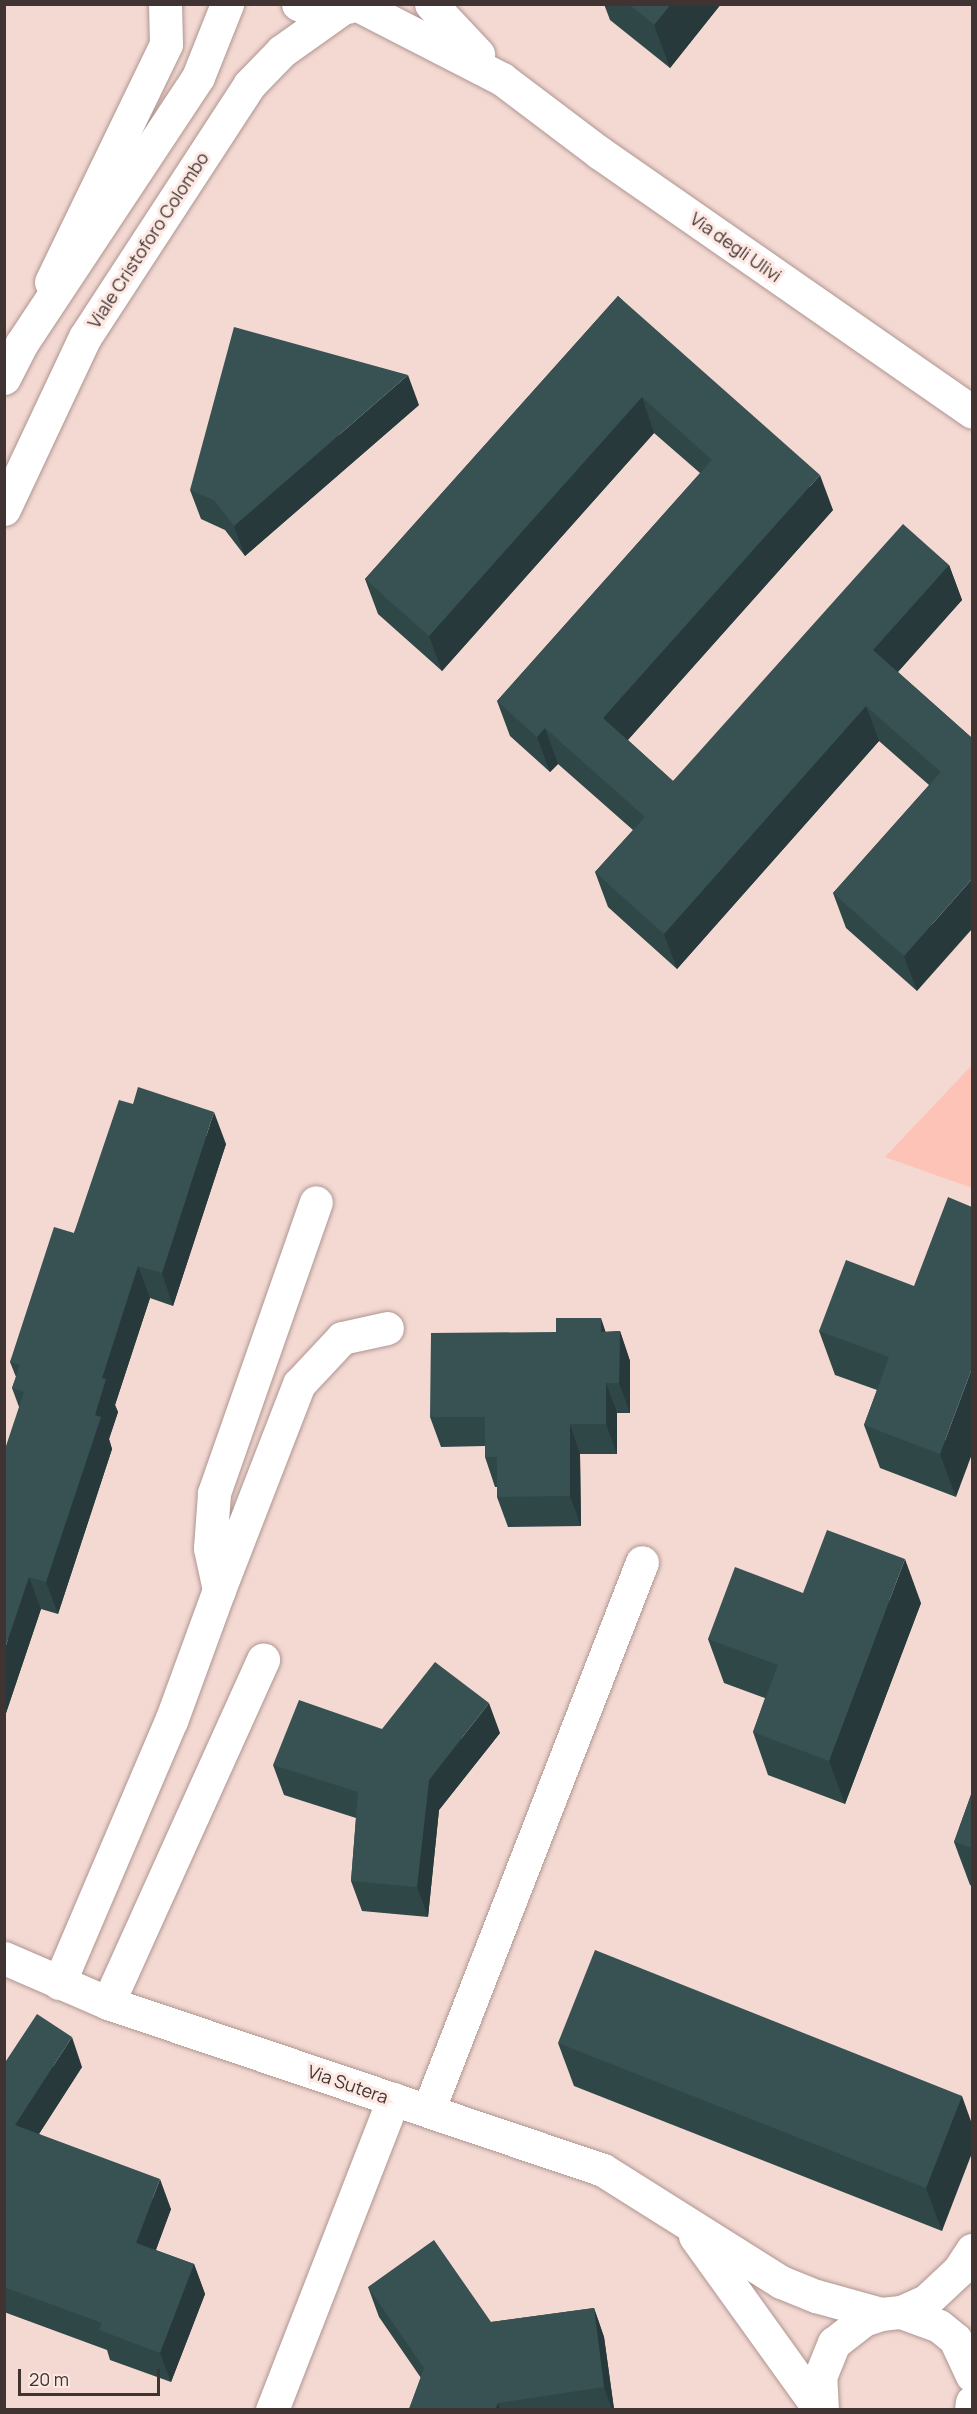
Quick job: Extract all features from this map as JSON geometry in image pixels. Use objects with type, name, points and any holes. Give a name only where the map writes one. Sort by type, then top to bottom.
[{"type":"street","points":[[4,378],[166,44],[165,4]]},
{"type":"street","points":[[22,343],[198,77],[227,4]]},
{"type":"street","points":[[298,4],[312,10],[351,6],[502,79]]},
{"type":"street","points":[[431,4],[502,79]]},
{"type":"street","name":"Viale Cristoforo Colombo","points":[[4,509],[85,337],[249,85],[282,51],[351,6]]},
{"type":"street","name":"Via degli Ulivi","points":[[502,79],[600,153],[972,412]]},
{"type":"street","points":[[219,1590],[210,1548],[214,1493],[316,1202]]},
{"type":"street","points":[[59,1983],[171,1721],[299,1384],[342,1338],[387,1328]]},
{"type":"street","points":[[428,2111],[642,1562]]},
{"type":"street","points":[[108,2003],[263,1659]]},
{"type":"street","name":"Via Sutera","points":[[4,1958],[108,2003],[603,2170],[781,2282],[816,2296],[891,2313],[921,2316],[947,2332],[966,2356],[972,2375]]},
{"type":"street","points":[[272,2409],[393,2099]]},
{"type":"street","points":[[685,2222],[821,2409]]},
{"type":"street","points":[[821,2409],[820,2377],[834,2343],[863,2320],[926,2301],[959,2270],[972,2250]]},
{"type":"street","points":[[972,2402],[972,2409]]},
{"type":"shaded area","points":[[972,1065],[972,1188],[885,1157]]},
{"type":"building","points":[[629,4],[671,4],[654,25]]},
{"type":"building","points":[[618,296],[820,475],[603,718],[673,781],[903,524],[949,565],[873,650],[972,738],[972,879],[904,956],[833,893],[941,772],[866,706],[664,934],[595,872],[645,817],[545,728],[537,737],[497,701],[712,460],[642,397],[429,636],[365,579]]},
{"type":"building","points":[[234,327],[408,375],[234,526],[214,500],[190,490]]},
{"type":"building","points":[[138,1087],[214,1112],[162,1273],[138,1266],[102,1378],[106,1379],[95,1415],[101,1417],[46,1582],[29,1577],[4,1651],[4,1452],[24,1392],[12,1388],[20,1365],[10,1362],[54,1227],[74,1233],[119,1100],[133,1104]]},
{"type":"building","points":[[948,1197],[972,1207],[972,1368],[940,1454],[864,1425],[889,1357],[819,1331],[846,1260],[914,1286]]},
{"type":"building","points":[[556,1318],[601,1318],[601,1332],[620,1331],[619,1383],[606,1383],[606,1424],[570,1424],[570,1496],[497,1497],[497,1457],[485,1457],[485,1417],[430,1417],[431,1333],[556,1332]]},
{"type":"building","points":[[827,1530],[905,1559],[829,1761],[753,1732],[778,1665],[708,1639],[735,1567],[803,1593]]},
{"type":"building","points":[[435,1662],[489,1703],[429,1780],[417,1887],[351,1881],[358,1792],[273,1765],[299,1700],[382,1729]]},
{"type":"building","points":[[972,1792],[972,1848],[954,1842]]},
{"type":"building","points":[[595,1950],[962,2096],[926,2188],[558,2043]]},
{"type":"building","points":[[37,2014],[72,2037],[15,2125],[160,2179],[136,2243],[194,2264],[160,2353],[99,2330],[102,2323],[4,2287],[4,2064]]},
{"type":"building","points":[[434,2240],[491,2322],[594,2308],[604,2387],[498,2403],[495,2409],[409,2409],[424,2368],[368,2287]]}]
